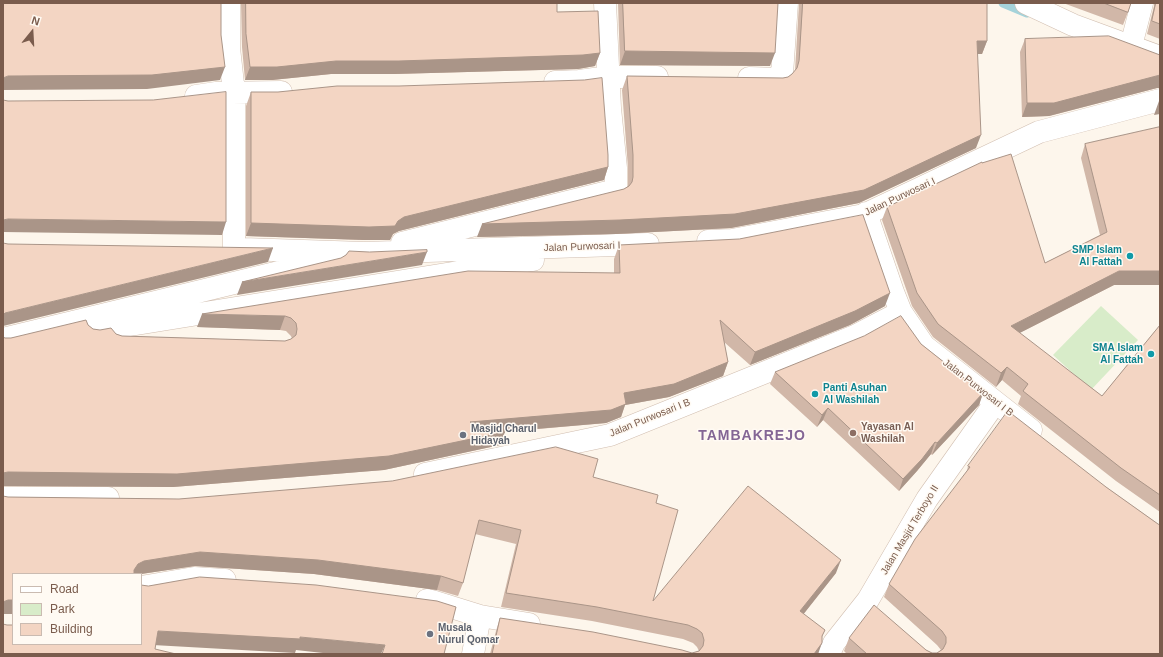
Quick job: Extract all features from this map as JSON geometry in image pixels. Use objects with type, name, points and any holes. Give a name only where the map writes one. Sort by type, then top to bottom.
[{"type":"street","points":[[230,3],[229,48],[234,93]]},
{"type":"street","points":[[3,339],[616,190],[616,168],[610,108],[605,3]]},
{"type":"street","points":[[733,78],[778,79],[782,74],[787,3]]},
{"type":"street","points":[[1026,3],[1073,25],[1160,57]]},
{"type":"street","points":[[1131,46],[1142,3]]},
{"type":"street","points":[[533,82],[579,81],[609,77],[679,78]]},
{"type":"street","points":[[178,97],[216,93],[273,93],[302,90]]},
{"type":"street","name":"Jalan Purwosari I","points":[[234,93],[226,248],[364,253],[616,246],[732,240],[866,214],[1039,132],[1160,100]]},
{"type":"street","name":"Jalan Purwosari I B","points":[[866,214],[901,312],[924,346],[1046,442]]},
{"type":"street","points":[[3,346],[616,246]]},
{"type":"street","name":"Jalan Purwosari I B","points":[[409,478],[610,435],[855,336],[901,312]]},
{"type":"street","points":[[3,336],[117,336],[170,338]]},
{"type":"street","name":"Jalan Masjid Terboyo II","points":[[829,654],[834,643],[868,600],[927,499],[995,403]]},
{"type":"street","points":[[3,498],[125,499]]},
{"type":"street","points":[[149,585],[194,578],[241,581]]},
{"type":"street","points":[[404,598],[435,602],[480,616],[551,627]]},
{"type":"street","points":[[868,600],[884,615]]},
{"type":"street","points":[[473,654],[480,616]]},
{"type":"green space","points":[[1101,306],[1138,340],[1091,390],[1053,355]]},
{"type":"building","points":[[3,3],[221,3],[221,35],[225,67],[152,75],[8,76],[3,78]]},
{"type":"building","points":[[246,3],[557,3],[557,12],[598,11],[600,53],[583,55],[399,61],[336,61],[277,67],[250,67],[246,34]]},
{"type":"building","points":[[623,3],[778,3],[775,53],[625,51]]},
{"type":"building","points":[[803,3],[987,3],[987,41],[977,41],[981,135],[864,190],[735,214],[620,220],[482,224],[624,189],[629,186],[633,177],[633,155],[627,76],[788,77],[797,68],[799,61]]},
{"type":"building","points":[[1104,3],[1131,3],[1128,12]]},
{"type":"building","points":[[1156,3],[1160,3],[1160,24],[1152,21]]},
{"type":"building","points":[[1109,36],[1160,55],[1160,75],[1054,103],[1027,103],[1025,39]]},
{"type":"building","points":[[602,78],[608,167],[404,217],[398,221],[395,226],[369,227],[251,223],[251,92],[278,92],[337,86],[399,86],[584,80]]},
{"type":"building","points":[[226,92],[226,222],[3,220],[3,100],[153,100]]},
{"type":"building","points":[[1160,127],[1160,271],[1119,271],[1011,326],[1102,396],[1160,325],[1160,495],[1121,468],[1023,391],[1028,384],[1007,367],[1001,373],[938,324],[917,293],[887,207],[982,162],[1011,154],[1045,263],[1107,232],[1085,144]]},
{"type":"building","points":[[863,215],[890,293],[855,311],[755,352],[720,320],[728,362],[674,384],[624,393],[626,404],[611,410],[470,422],[505,432],[389,456],[177,474],[3,473],[3,337],[11,338],[86,320],[88,325],[93,329],[100,330],[111,328],[116,334],[122,336],[285,341],[296,335],[297,329],[296,323],[291,318],[285,316],[202,314],[468,271],[620,273],[619,245],[739,239]]},
{"type":"building","points":[[3,243],[273,248],[5,313],[3,315]]},
{"type":"building","points":[[427,250],[427,252],[242,282],[341,258],[349,251],[369,252]]},
{"type":"building","points":[[901,316],[921,344],[983,393],[937,443],[935,442],[922,459],[903,479],[828,408],[822,415],[775,372],[864,336]]},
{"type":"building","points":[[1008,411],[1106,487],[1160,525],[1160,654],[867,654],[849,638],[874,605],[926,650],[932,653],[937,653],[943,649],[946,643],[946,637],[942,631],[889,584],[915,539],[970,467],[968,466]]},
{"type":"building","points":[[556,447],[598,459],[593,477],[658,495],[656,503],[678,510],[653,601],[748,486],[841,560],[800,611],[825,630],[822,636],[822,643],[814,654],[492,654],[500,618],[593,632],[692,653],[699,651],[703,646],[704,640],[702,633],[688,625],[597,607],[506,593],[521,530],[479,520],[463,583],[441,576],[318,560],[200,552],[144,561],[138,564],[134,570],[134,573],[12,573],[12,600],[3,602],[3,496],[179,499],[392,481]]},
{"type":"building","points":[[200,577],[316,585],[437,601],[456,607],[444,654],[382,654],[385,645],[300,637],[300,639],[158,631],[155,649],[176,654],[3,654],[3,624],[12,625],[12,645],[142,645],[142,585],[148,586]]},
{"type":"waterway","points":[[1003,3],[1027,13]]},
{"type":"place","name":"SMP Islam Al Fattah","points":[[1130,256]]},
{"type":"place","name":"SMA Islam Al Fattah","points":[[1151,354]]},
{"type":"place","name":"Panti Asuhan Al Washilah","points":[[815,394]]},
{"type":"place","name":"Yayasan Al Washilah","points":[[853,433]]},
{"type":"place","name":"Masjid Charul Hidayah","points":[[463,435]]},
{"type":"place","name":"Musala Nurul Qomar","points":[[430,634]]},
{"type":"district","name":"TAMBAKREJO","points":[[752,436]]}]
